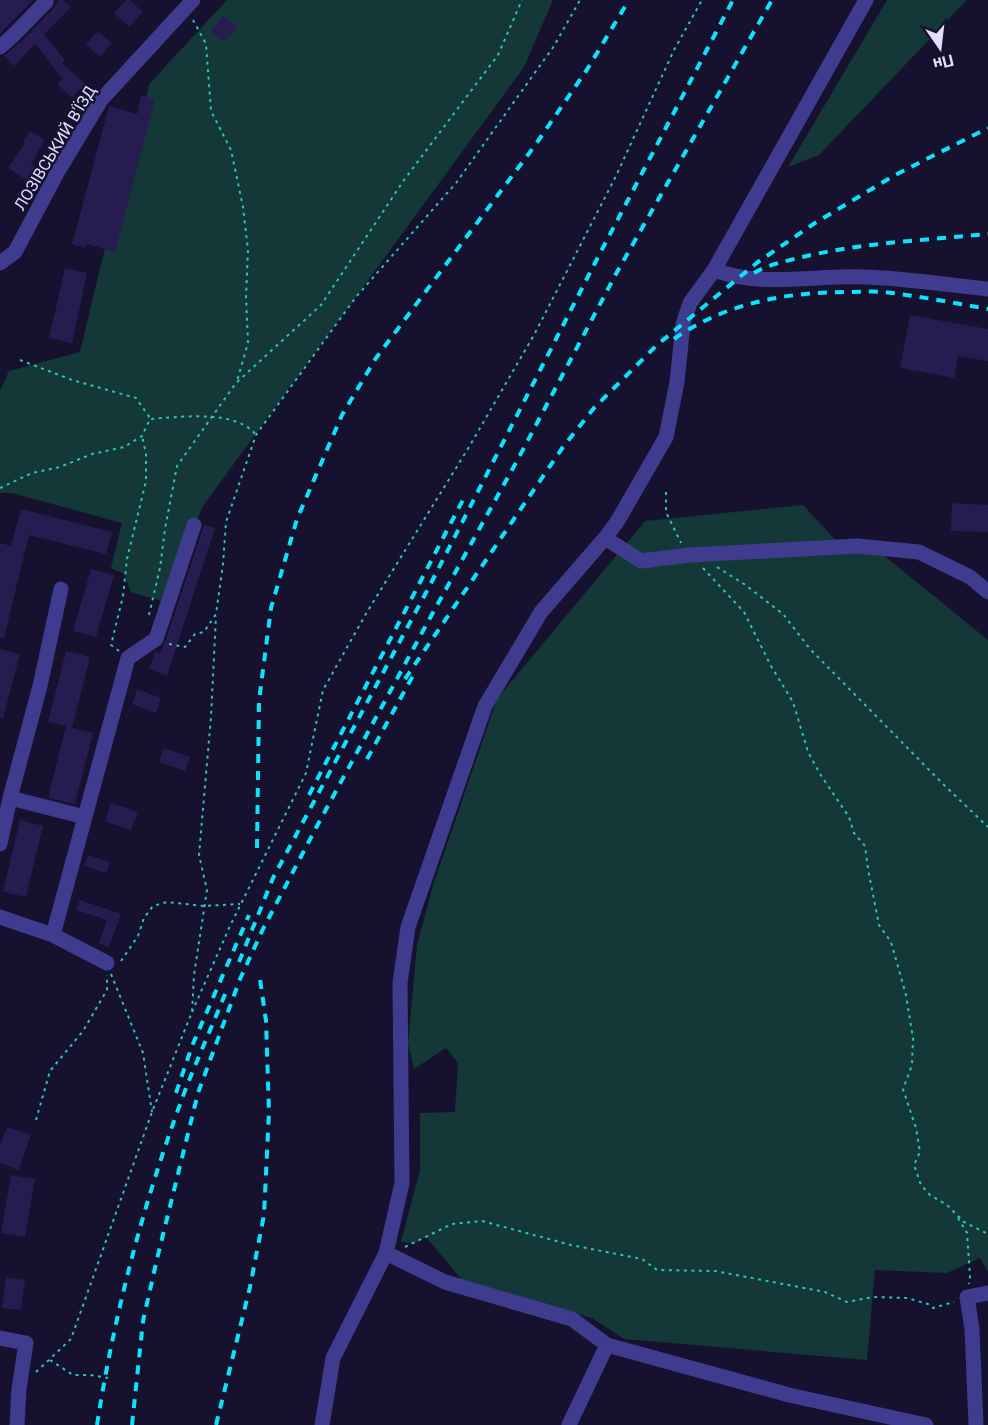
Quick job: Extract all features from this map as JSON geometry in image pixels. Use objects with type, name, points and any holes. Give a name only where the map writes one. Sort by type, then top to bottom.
[{"type":"street","points":[[0,47],[14,37],[46,0]]},
{"type":"street","points":[[322,1425],[333,1358],[393,1252],[402,1183],[400,983],[408,927],[485,706],[541,612],[617,522],[666,437],[677,382],[683,324],[690,303],[714,270],[866,0]]},
{"type":"street","name":"ЛОЗІВСЬКИЙ В'ЇЗД","points":[[0,263],[15,252],[57,173],[101,100],[189,4]]},
{"type":"street","points":[[714,270],[758,281],[865,277],[988,289]]},
{"type":"street","points":[[53,935],[128,658],[156,639],[194,525]]},
{"type":"street","points":[[605,538],[641,561],[690,555],[857,546],[920,552],[970,577],[988,592]]},
{"type":"street","points":[[0,844],[40,686],[61,589]]},
{"type":"street","points":[[10,798],[85,817]]},
{"type":"street","points":[[0,917],[53,935],[107,963]]},
{"type":"street","points":[[393,1252],[445,1282],[572,1319],[606,1344],[789,1395],[926,1425]]},
{"type":"street","points":[[976,1425],[972,1329],[967,1297],[988,1293]]},
{"type":"street","points":[[0,1338],[26,1343],[19,1389],[17,1425]]},
{"type":"street","points":[[569,1425],[606,1344]]},
{"type":"path","points":[[216,614],[204,632],[195,634],[185,647],[156,639],[148,613],[160,568],[177,466],[236,383],[321,305],[404,180],[498,55],[522,0]]},
{"type":"path","points":[[192,1012],[194,975],[207,890],[199,855],[211,717],[211,675],[226,522],[256,435],[356,297],[456,183],[554,46],[580,0]]},
{"type":"path","points":[[19,1389],[71,1339],[152,1113],[192,1012],[240,904],[306,773],[323,690],[367,612],[470,447],[534,334],[616,176],[674,50],[702,0]]},
{"type":"path","points":[[189,4],[206,44],[211,111],[231,150],[243,207],[248,250],[246,296],[248,343],[236,383]]},
{"type":"path","points":[[20,360],[72,380],[136,398],[150,419]]},
{"type":"path","points":[[150,419],[202,415],[250,427],[256,435]]},
{"type":"path","points":[[0,488],[32,473],[60,467],[92,454],[124,447],[142,436],[150,419]]},
{"type":"path","points":[[128,658],[111,645],[123,596],[127,559],[146,481],[146,454],[142,436]]},
{"type":"path","points":[[666,492],[666,513],[679,540],[690,555],[744,612],[766,658],[793,702],[808,752],[849,817],[854,833],[866,846],[879,925],[891,942],[906,995],[913,1038],[912,1065],[903,1089],[916,1128],[920,1152],[914,1166],[925,1190],[964,1222],[988,1236]]},
{"type":"path","points":[[712,564],[744,584],[783,614],[810,649],[945,786],[988,826]]},
{"type":"path","points":[[107,963],[119,963],[126,955],[138,936],[144,918],[153,906],[166,902],[204,906],[240,904]]},
{"type":"path","points":[[107,963],[143,1053],[152,1113]]},
{"type":"path","points":[[36,1120],[50,1071],[84,1031],[107,990],[107,963]]},
{"type":"path","points":[[393,1252],[452,1224],[482,1221],[570,1245],[642,1259],[657,1270],[715,1271],[825,1292],[847,1302],[873,1297],[907,1298],[928,1304],[933,1308],[967,1297],[970,1276],[967,1233],[954,1213]]},
{"type":"path","points":[[50,1360],[73,1375],[108,1378]]},
{"type":"green space","points":[[227,0],[553,0],[524,67],[203,506],[161,601],[131,592],[124,574],[111,568],[122,523],[12,493],[0,493],[0,391],[9,371],[80,352],[150,83]]},
{"type":"green space","points":[[887,0],[967,0],[819,155],[788,167]]},
{"type":"green space","points":[[803,505],[838,543],[866,541],[988,640],[988,1272],[980,1258],[947,1273],[875,1270],[867,1360],[624,1339],[592,1318],[463,1281],[426,1237],[415,1243],[401,1242],[420,1170],[420,1113],[455,1112],[458,1063],[446,1048],[414,1069],[408,1043],[417,945],[433,885],[497,699],[645,521]]},
{"type":"building","points":[[0,0],[33,0],[0,34]]},
{"type":"building","points":[[59,0],[63,0],[71,7],[44,34],[65,60],[62,63],[85,84],[72,98],[57,84],[63,79],[35,44],[14,66],[4,56],[25,38]]},
{"type":"building","points":[[126,0],[130,0],[143,12],[129,27],[114,13]]},
{"type":"building","points":[[223,16],[237,27],[224,42],[211,31]]},
{"type":"building","points":[[98,31],[112,43],[100,57],[86,44]]},
{"type":"building","points":[[141,95],[155,99],[115,252],[87,244],[86,248],[72,244],[109,106],[137,114]]},
{"type":"building","points":[[30,131],[45,140],[31,164],[36,168],[28,181],[8,168],[25,143],[23,142]]},
{"type":"building","points":[[65,268],[87,273],[72,343],[49,338]]},
{"type":"building","points":[[910,315],[988,329],[988,361],[958,356],[954,378],[900,368]]},
{"type":"building","points":[[952,503],[988,505],[988,532],[951,531]]},
{"type":"building","points":[[21,509],[112,532],[106,554],[29,535],[4,638],[0,637],[0,543],[11,546]]},
{"type":"building","points":[[204,525],[215,528],[167,676],[149,669],[155,652],[160,653],[165,642]]},
{"type":"building","points":[[91,569],[114,575],[96,637],[73,631]]},
{"type":"building","points":[[0,649],[20,654],[3,718],[0,718]]},
{"type":"building","points":[[66,651],[90,657],[72,728],[93,733],[75,804],[48,798],[66,726],[48,722]]},
{"type":"building","points":[[137,689],[161,698],[156,713],[132,704]]},
{"type":"building","points":[[164,748],[190,757],[185,771],[159,762]]},
{"type":"building","points":[[111,803],[138,812],[131,830],[105,821]]},
{"type":"building","points":[[20,820],[43,826],[26,897],[3,892]]},
{"type":"building","points":[[88,855],[110,862],[106,873],[84,866]]},
{"type":"building","points":[[80,900],[121,914],[109,947],[99,943],[107,920],[76,910]]},
{"type":"building","points":[[7,1127],[31,1135],[19,1170],[0,1163],[0,1146]]},
{"type":"building","points":[[11,1175],[35,1179],[25,1237],[1,1233]]},
{"type":"building","points":[[6,1277],[25,1280],[21,1310],[2,1308]]},
{"type":"railway","points":[[257,848],[259,701],[271,608],[297,519],[342,415],[376,358],[536,144],[588,68],[629,0]]},
{"type":"railway","points":[[239,962],[273,878],[429,587],[733,0]]},
{"type":"railway","points":[[132,1425],[143,1321],[157,1259],[198,1093],[240,979],[263,929],[317,826],[518,459],[617,272],[772,0]]},
{"type":"railway","points":[[405,679],[563,447],[594,408],[657,345],[758,262],[815,223],[895,175],[988,128]]},
{"type":"railway","points":[[754,273],[781,262],[821,253],[892,243],[988,234]]},
{"type":"railway","points":[[674,339],[714,316],[735,308],[802,294],[884,292],[988,309]]},
{"type":"railway","points":[[309,795],[466,494]]},
{"type":"railway","points":[[367,759],[415,672]]},
{"type":"railway","points":[[176,1093],[192,1046],[249,915]]},
{"type":"railway","points":[[216,1425],[250,1287],[264,1215],[269,1112],[266,1021],[260,979]]},
{"type":"railway","points":[[97,1425],[113,1338],[145,1209],[188,1083],[228,987]]}]
